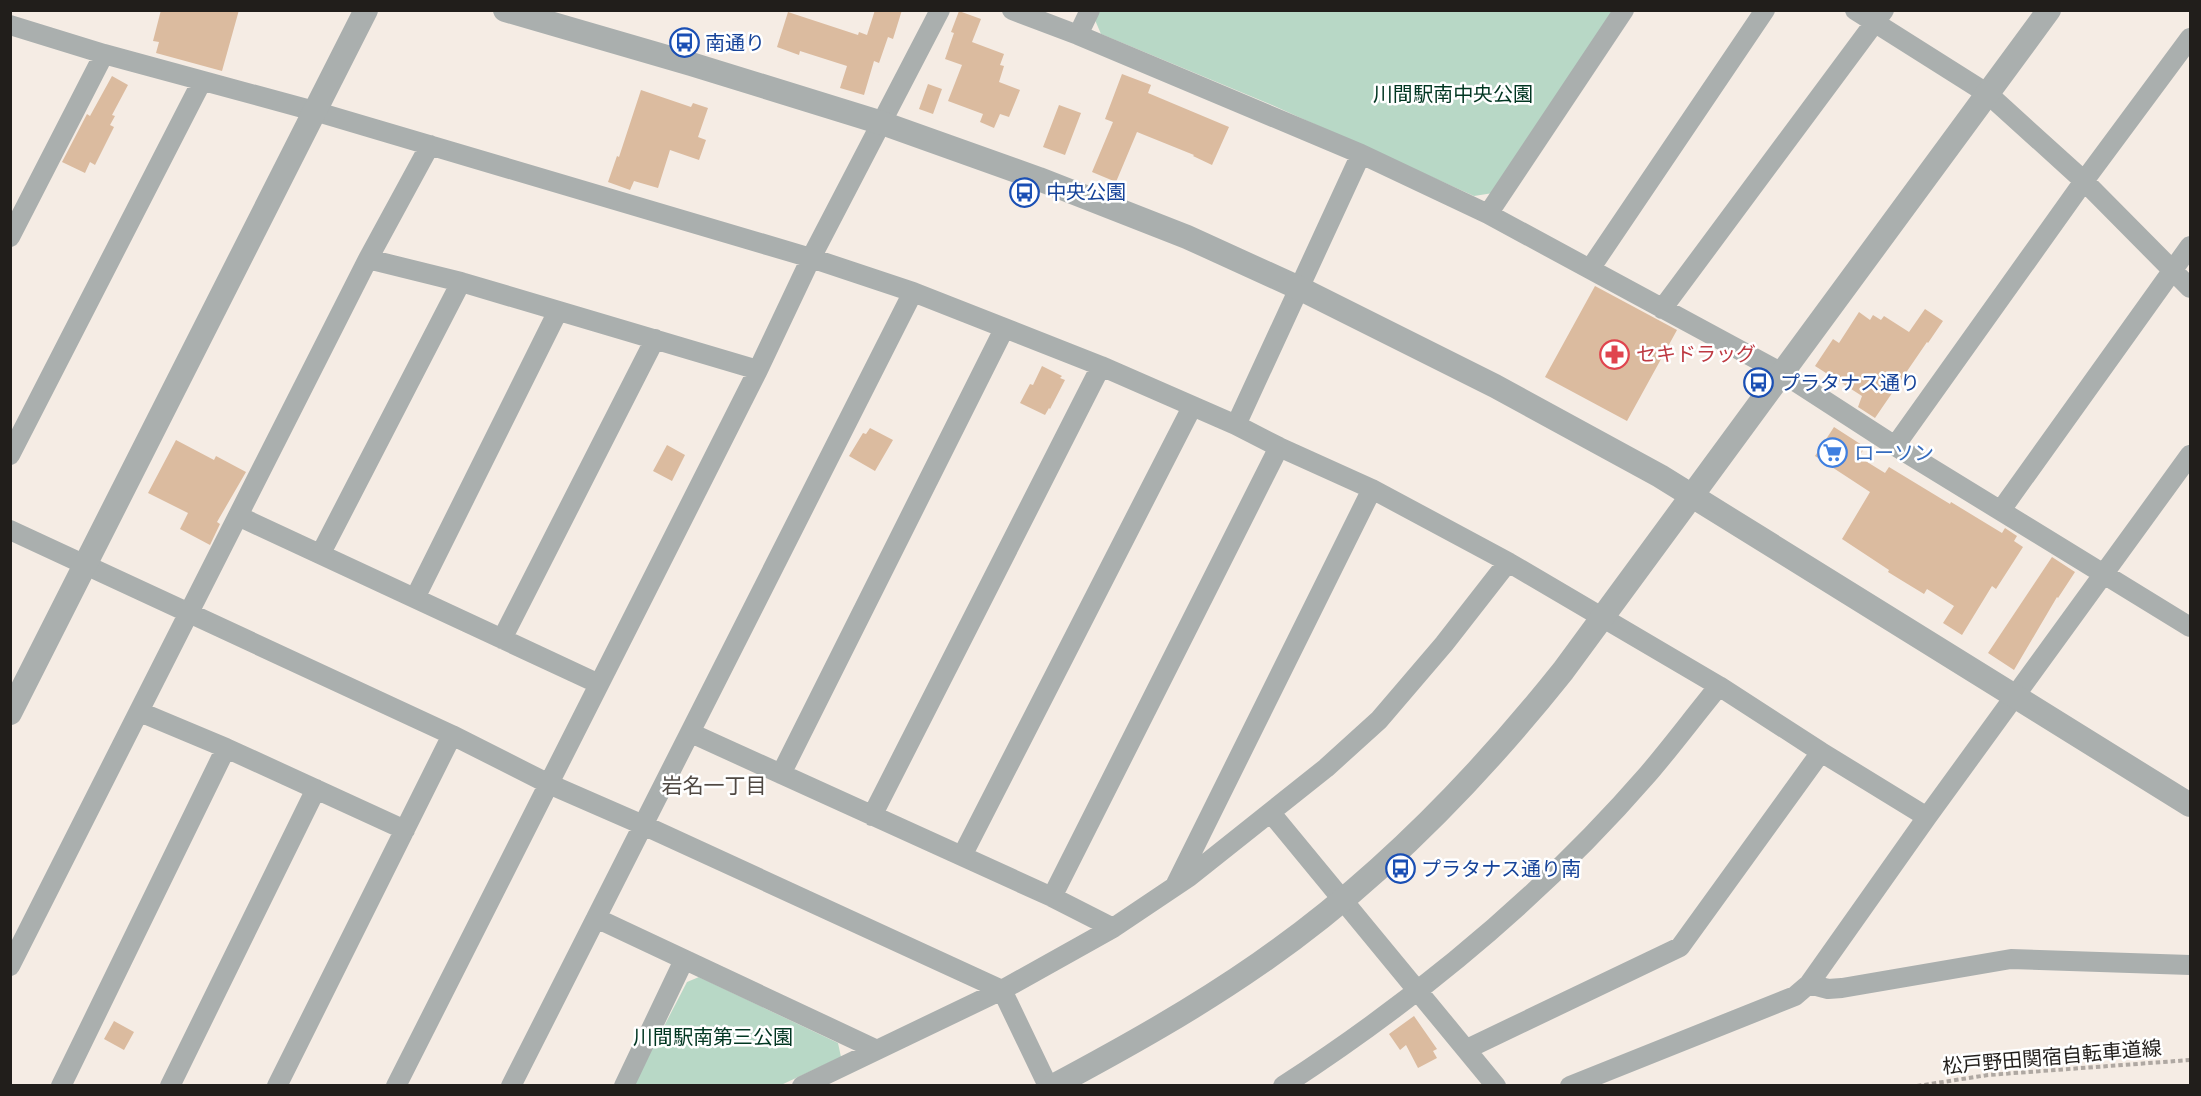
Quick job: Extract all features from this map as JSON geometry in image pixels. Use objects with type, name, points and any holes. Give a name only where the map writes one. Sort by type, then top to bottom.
[{"type":"street","points":[[10,713],[366,10]]},
{"type":"street","points":[[505,10],[534,15],[882,123],[1071,191],[1186,237],[1299,288],[1495,386],[1694,495],[2190,805]]},
{"type":"street","points":[[396,1086],[758,370],[811,258],[940,10]]},
{"type":"street","points":[[1012,10],[1078,35],[1362,154],[1488,214],[1782,373],[1895,446],[2190,627]]},
{"type":"street","points":[[1078,35],[1090,10]]},
{"type":"street","points":[[1488,214],[1624,10]]},
{"type":"street","points":[[1590,269],[1765,10]]},
{"type":"street","points":[[1855,10],[1880,17],[1988,94],[2084,182],[2190,288]]},
{"type":"street","points":[[1053,1086],[1155,1030],[1261,962],[1342,900],[1391,857],[1485,763],[1550,688],[2049,10]]},
{"type":"street","points":[[1662,309],[1880,17]]},
{"type":"street","points":[[10,25],[104,54],[314,111],[811,258],[914,292],[1101,366],[1236,425],[1372,489],[1508,562],[1719,686],[1927,817]]},
{"type":"street","points":[[1895,446],[2190,38]]},
{"type":"street","points":[[10,237],[104,54]]},
{"type":"street","points":[[10,455],[18,423],[202,81]]},
{"type":"street","points":[[10,966],[368,259],[430,145]]},
{"type":"street","points":[[1236,425],[1362,154]]},
{"type":"street","points":[[2001,510],[2190,246]]},
{"type":"street","points":[[368,259],[461,282],[758,370]]},
{"type":"street","points":[[321,554],[461,282]]},
{"type":"street","points":[[511,1086],[914,292]]},
{"type":"street","points":[[415,598],[558,310]]},
{"type":"street","points":[[781,774],[1004,329]]},
{"type":"street","points":[[502,639],[655,339]]},
{"type":"street","points":[[872,816],[1101,366]]},
{"type":"street","points":[[962,856],[1191,407]]},
{"type":"street","points":[[1052,897],[1279,447]]},
{"type":"street","points":[[1570,1086],[1795,996],[1809,984],[1927,817],[2190,455]]},
{"type":"street","points":[[1174,886],[1372,489]]},
{"type":"street","points":[[238,516],[599,684]]},
{"type":"street","points":[[10,530],[452,735],[549,784],[1002,990],[1048,1086]]},
{"type":"street","points":[[802,1086],[1002,990],[1113,928],[1174,886],[1271,813],[1379,720],[1444,644],[1508,562]]},
{"type":"street","points":[[1283,1086],[1345,1045],[1417,991],[1499,924],[1572,855],[1648,774],[1719,686]]},
{"type":"street","points":[[140,712],[226,748],[405,830]]},
{"type":"street","points":[[691,733],[1052,897],[1113,928]]},
{"type":"street","points":[[277,1086],[452,735]]},
{"type":"street","points":[[60,1086],[226,748]]},
{"type":"street","points":[[1467,1049],[1680,947],[1821,752]]},
{"type":"street","points":[[170,1086],[316,789]]},
{"type":"street","points":[[1271,813],[1496,1086]]},
{"type":"street","points":[[596,918],[875,1049]]},
{"type":"street","points":[[1809,984],[1842,988],[2011,959],[2190,965]]},
{"type":"street","points":[[624,1086],[684,960]]},
{"type":"path","name":"松戸野田関宿自転車道線","points":[[1917,1086],[1988,1075],[2190,1060]]},
{"type":"green space","name":"川間駅南中央公園","points":[[1100,10],[1614,11],[1493,193],[1474,196],[1272,105],[1101,34],[1095,20]]},
{"type":"green space","name":"川間駅南第三公園","points":[[699,977],[838,1043],[841,1057],[781,1085],[633,1086],[687,982]]},
{"type":"building","points":[[161,10],[239,10],[222,71],[156,53],[159,42],[153,41]]},
{"type":"building","points":[[875,10],[902,10],[893,39],[888,37],[879,63],[874,61],[864,95],[840,88],[847,66],[800,51],[799,55],[777,47],[788,12],[858,35],[859,32],[867,35]]},
{"type":"building","points":[[959,11],[981,19],[972,42],[1004,54],[1000,65],[1004,66],[999,82],[1020,90],[1009,117],[1000,114],[994,128],[980,122],[983,114],[948,101],[962,65],[945,59]]},
{"type":"building","points":[[1122,74],[1151,85],[1148,93],[1229,127],[1212,165],[1194,155],[1137,132],[1116,182],[1092,172],[1113,122],[1105,119]]},
{"type":"building","points":[[112,76],[128,85],[112,115],[115,116],[110,125],[114,127],[95,165],[90,162],[85,173],[62,162],[87,114],[90,116]]},
{"type":"building","points":[[928,84],[942,89],[933,114],[919,109]]},
{"type":"building","points":[[641,90],[691,107],[693,103],[708,108],[698,137],[706,140],[699,160],[670,150],[658,188],[634,181],[630,190],[608,182],[617,156],[619,157]]},
{"type":"building","points":[[1059,105],[1081,113],[1065,155],[1043,147]]},
{"type":"building","points":[[1595,286],[1677,330],[1627,421],[1545,377]]},
{"type":"building","points":[[1925,309],[1943,321],[1875,418],[1858,407],[1862,396],[1815,366],[1833,339],[1839,343],[1859,312],[1870,320],[1873,315],[1881,320],[1884,316],[1909,332]]},
{"type":"building","points":[[1042,366],[1062,376],[1060,378],[1065,380],[1045,415],[1020,403],[1030,384],[1033,385]]},
{"type":"building","points":[[1834,427],[1865,447],[1859,457],[1885,473],[1889,467],[2002,533],[2005,528],[2017,536],[2014,541],[2023,547],[1996,589],[1992,586],[1962,635],[1943,623],[1954,606],[1927,589],[1924,594],[1842,539],[1870,492],[1815,456]]},
{"type":"building","points":[[870,428],[893,440],[875,471],[849,456],[863,433],[866,434]]},
{"type":"building","points":[[176,440],[214,460],[216,456],[246,472],[217,522],[220,524],[210,545],[180,529],[188,513],[148,493]]},
{"type":"building","points":[[667,445],[685,455],[672,481],[653,471]]},
{"type":"building","points":[[2052,557],[2075,572],[2057,597],[2014,670],[1988,653]]},
{"type":"building","points":[[1414,1016],[1437,1049],[1433,1051],[1437,1058],[1418,1068],[1406,1045],[1400,1050],[1389,1034]]},
{"type":"building","points":[[114,1021],[134,1032],[124,1050],[104,1039]]},
{"type":"place","name":"南通り","points":[[684,43]]},
{"type":"place","name":"中央公園","points":[[1025,192]]},
{"type":"place","name":"セキドラッグ","points":[[1615,354]]},
{"type":"place","name":"プラタナス通り","points":[[1759,383]]},
{"type":"place","name":"ローソン","points":[[1833,453]]},
{"type":"place","name":"プラタナス通り南","points":[[1400,869]]},
{"type":"district","name":"岩名一丁目","points":[[714,786]]}]
